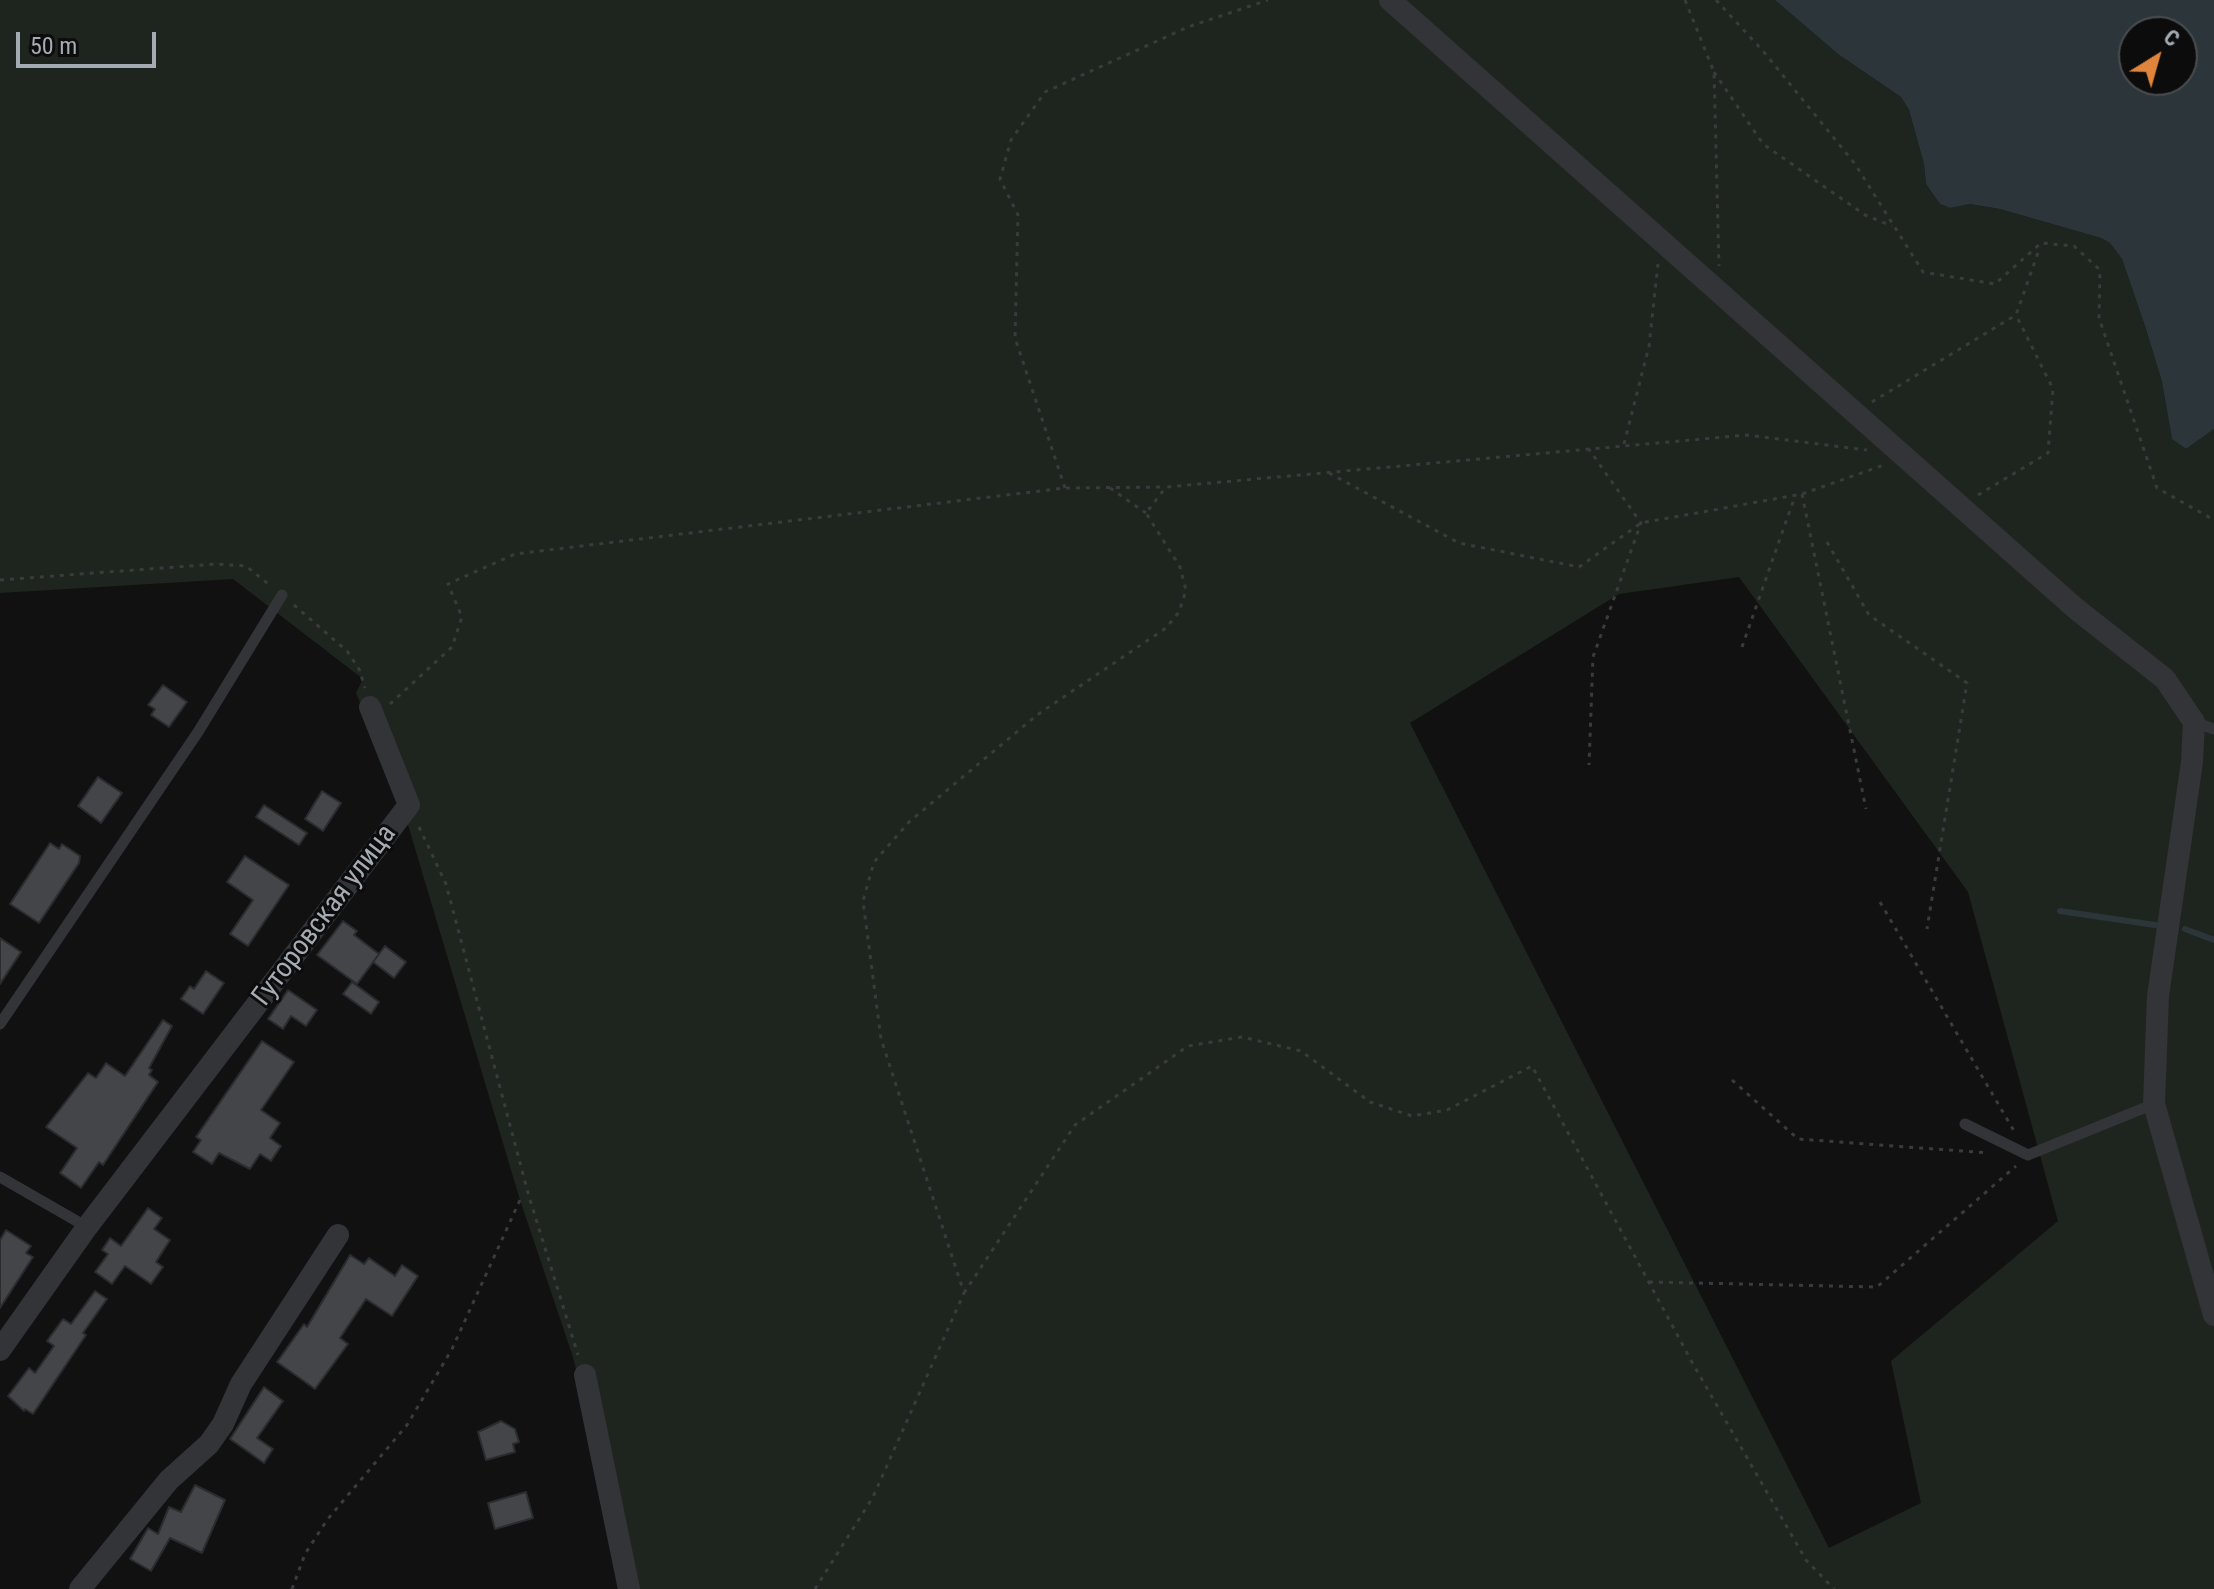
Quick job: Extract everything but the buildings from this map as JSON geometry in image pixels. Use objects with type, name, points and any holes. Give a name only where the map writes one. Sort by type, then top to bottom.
[{"type":"street","points":[[1390,0],[2075,608],[2165,679],[2204,726],[2192,762],[2158,996],[2154,1104],[2214,1315]]},
{"type":"street","name":"Гуторовская улица","points":[[0,1350],[87,1227],[409,805],[370,707]]},
{"type":"street","points":[[80,1589],[169,1480],[216,1434],[241,1384],[338,1235]]},
{"type":"street","points":[[585,1375],[629,1589]]},
{"type":"lane","points":[[0,1024],[190,745],[282,595]]},
{"type":"lane","points":[[1965,1124],[2028,1155],[2154,1104]]},
{"type":"lane","points":[[0,1177],[87,1227]]},
{"type":"path","points":[[1065,488],[1015,338],[1018,215],[1000,179],[1011,140],[1045,92],[1188,27],[1268,0]]},
{"type":"path","points":[[1685,0],[1714,72],[1763,144],[1865,215],[1895,228]]},
{"type":"path","points":[[1716,0],[1763,51],[1855,164],[1923,272],[1995,284],[2041,243],[2074,246],[2100,270],[2099,318],[2157,488],[2214,520]]},
{"type":"path","points":[[1714,72],[1720,293]]},
{"type":"path","points":[[1624,444],[1649,346],[1660,240]]},
{"type":"path","points":[[1855,413],[2016,315],[2041,243]]},
{"type":"path","points":[[1960,505],[2048,453],[2053,389],[2016,315]]},
{"type":"path","points":[[0,580],[216,564],[246,566],[347,651],[359,669],[370,707],[389,705],[452,647],[462,617],[448,584],[515,554],[1065,488],[1166,487],[1747,435],[1816,441],[1906,457]]},
{"type":"path","points":[[1588,448],[1641,523]]},
{"type":"path","points":[[1328,472],[1459,543],[1579,567],[1641,523],[1802,494],[1906,457]]},
{"type":"path","points":[[1146,513],[1166,487]]},
{"type":"path","points":[[964,1293],[881,1039],[863,901],[874,862],[909,822],[1037,715],[1166,628],[1179,612],[1186,590],[1180,567],[1146,513],[1110,488]]},
{"type":"path","points":[[1802,494],[1866,809]]},
{"type":"path","points":[[1742,647],[1796,495]]},
{"type":"path","points":[[1589,765],[1593,657],[1641,523]]},
{"type":"path","points":[[1827,542],[1869,615],[1967,683],[1927,929]]},
{"type":"path","points":[[409,805],[446,884],[528,1193],[585,1375]]},
{"type":"path","points":[[1880,902],[2028,1155]]},
{"type":"path","points":[[815,1589],[873,1497],[964,1293],[1075,1125],[1188,1046],[1242,1037],[1301,1051],[1370,1102],[1412,1116],[1447,1110],[1532,1066],[1649,1282],[1806,1560],[1834,1589]]},
{"type":"path","points":[[1732,1080],[1798,1139],[2028,1155]]},
{"type":"path","points":[[1649,1282],[1877,1287],[2028,1155]]},
{"type":"path","points":[[292,1589],[305,1554],[327,1520],[407,1425],[452,1349],[520,1200]]},
{"type":"shaded area","points":[[0,0],[1775,0],[1838,54],[1901,97],[1909,110],[1924,164],[1926,184],[1940,204],[1950,208],[1970,204],[2000,209],[2110,243],[2122,259],[2145,326],[2162,382],[2172,439],[2186,449],[2214,429],[2214,1589],[631,1589],[573,1357],[520,1200],[400,798],[356,693],[363,679],[233,579],[0,593]],"holes":[[[1739,577],[1968,892],[2058,1221],[1891,1361],[1921,1503],[1829,1548],[1410,723],[1619,594]]]},
{"type":"shaded area","points":[[1775,0],[2214,0],[2214,429],[2186,449],[2172,439],[2162,382],[2145,326],[2122,259],[2110,243],[2000,209],[1970,204],[1950,208],[1940,204],[1926,184],[1924,164],[1909,110],[1901,97],[1838,54]]},
{"type":"waterway","points":[[2060,911],[2155,925]]},
{"type":"waterway","points":[[2185,929],[2214,940]]}]
